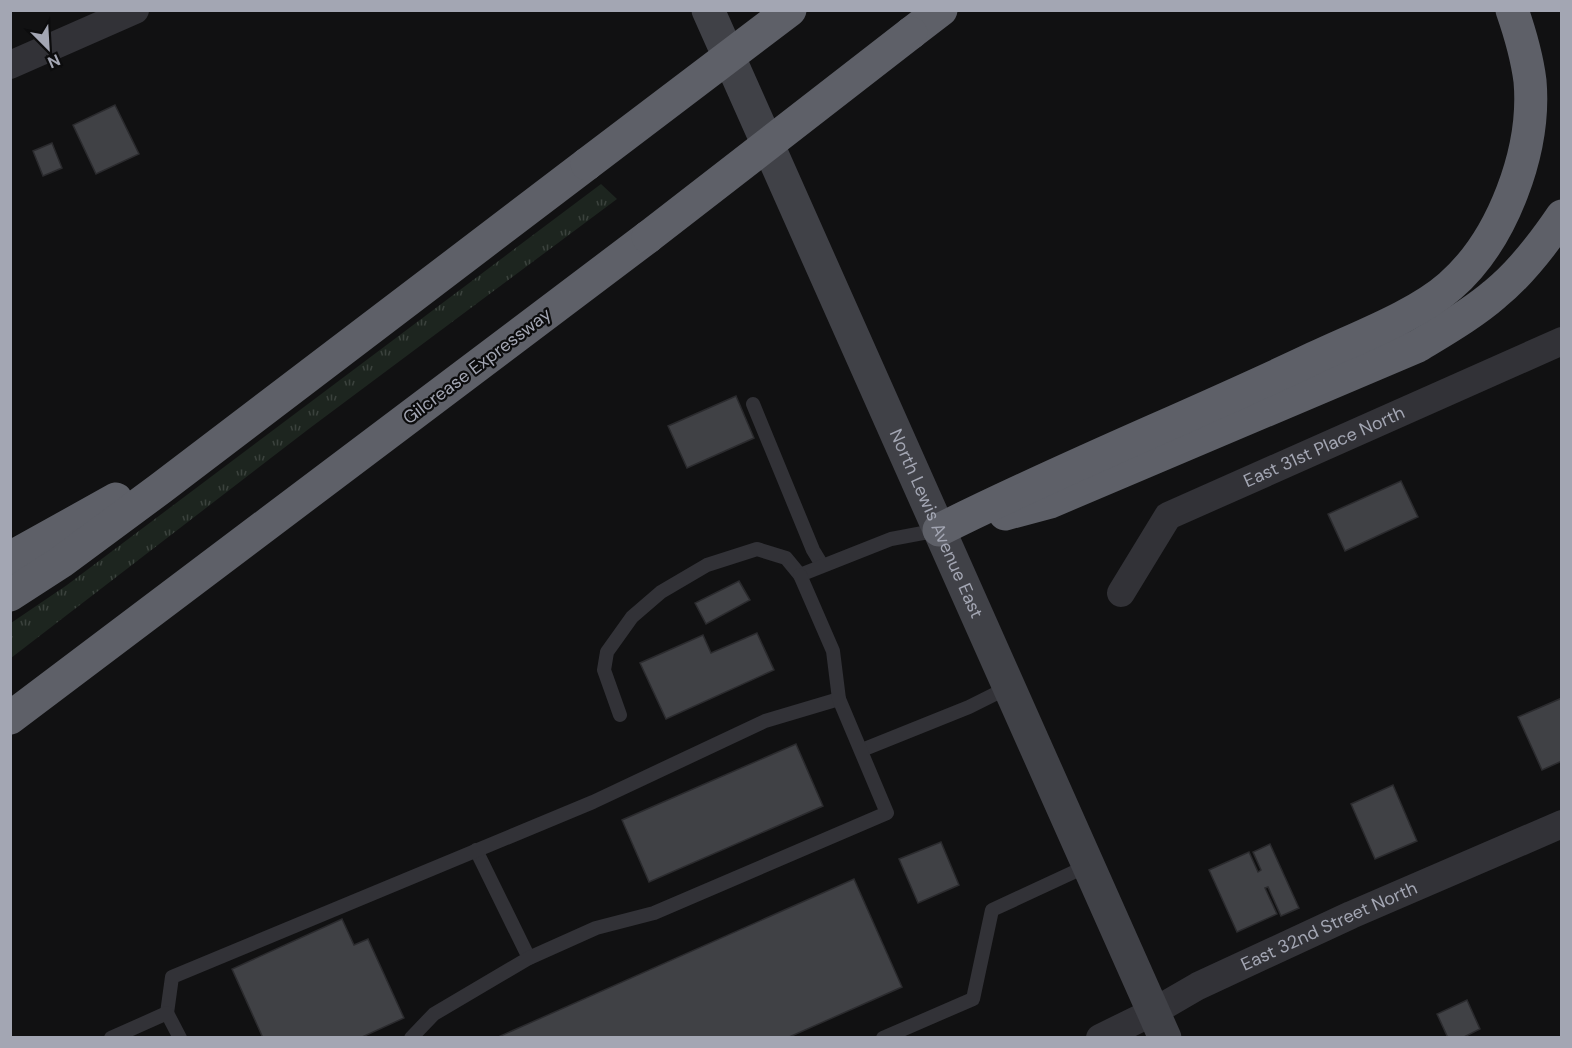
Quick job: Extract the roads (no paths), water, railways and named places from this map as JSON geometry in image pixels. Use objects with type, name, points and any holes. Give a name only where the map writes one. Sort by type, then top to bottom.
[{"type":"highway","points":[[10,595],[61,562],[233,434],[790,10]]},
{"type":"highway","name":"Gilcrease Expressway","points":[[10,718],[648,237],[941,10]]},
{"type":"highway","points":[[939,530],[1008,495],[1262,383],[1422,306],[1451,285],[1496,229],[1513,192],[1523,157],[1529,114],[1530,81],[1512,10]]},
{"type":"highway","points":[[939,530],[1050,502],[1418,346],[1496,294],[1532,256],[1562,216]]},
{"type":"highway","points":[[10,558],[233,434]]},
{"type":"main road","name":"North Lewis Avenue East","points":[[708,10],[1159,1025]]},
{"type":"street","points":[[10,66],[135,10]]},
{"type":"street","name":"East 31st Place North","points":[[1121,593],[1168,516],[1562,341]]},
{"type":"street","name":"East 32nd Street North","points":[[1100,1038],[1159,1025],[1198,986],[1341,919],[1562,824]]},
{"type":"lane","points":[[753,404],[813,550],[822,565]]},
{"type":"lane","points":[[800,575],[891,539],[939,530]]},
{"type":"lane","points":[[411,1038],[434,1014],[529,958],[596,928],[654,913],[888,813],[839,699],[833,651],[800,575],[786,558],[757,549],[707,565],[661,592],[632,617],[607,652],[604,670],[620,715]]},
{"type":"lane","points":[[862,750],[969,707],[1009,687]]},
{"type":"lane","points":[[180,1038],[167,1013],[172,977],[593,802],[765,721],[839,699]]},
{"type":"lane","points":[[476,850],[529,958]]},
{"type":"lane","points":[[883,1038],[973,999],[992,910],[1089,865]]},
{"type":"lane","points":[[111,1038],[167,1013]]}]
